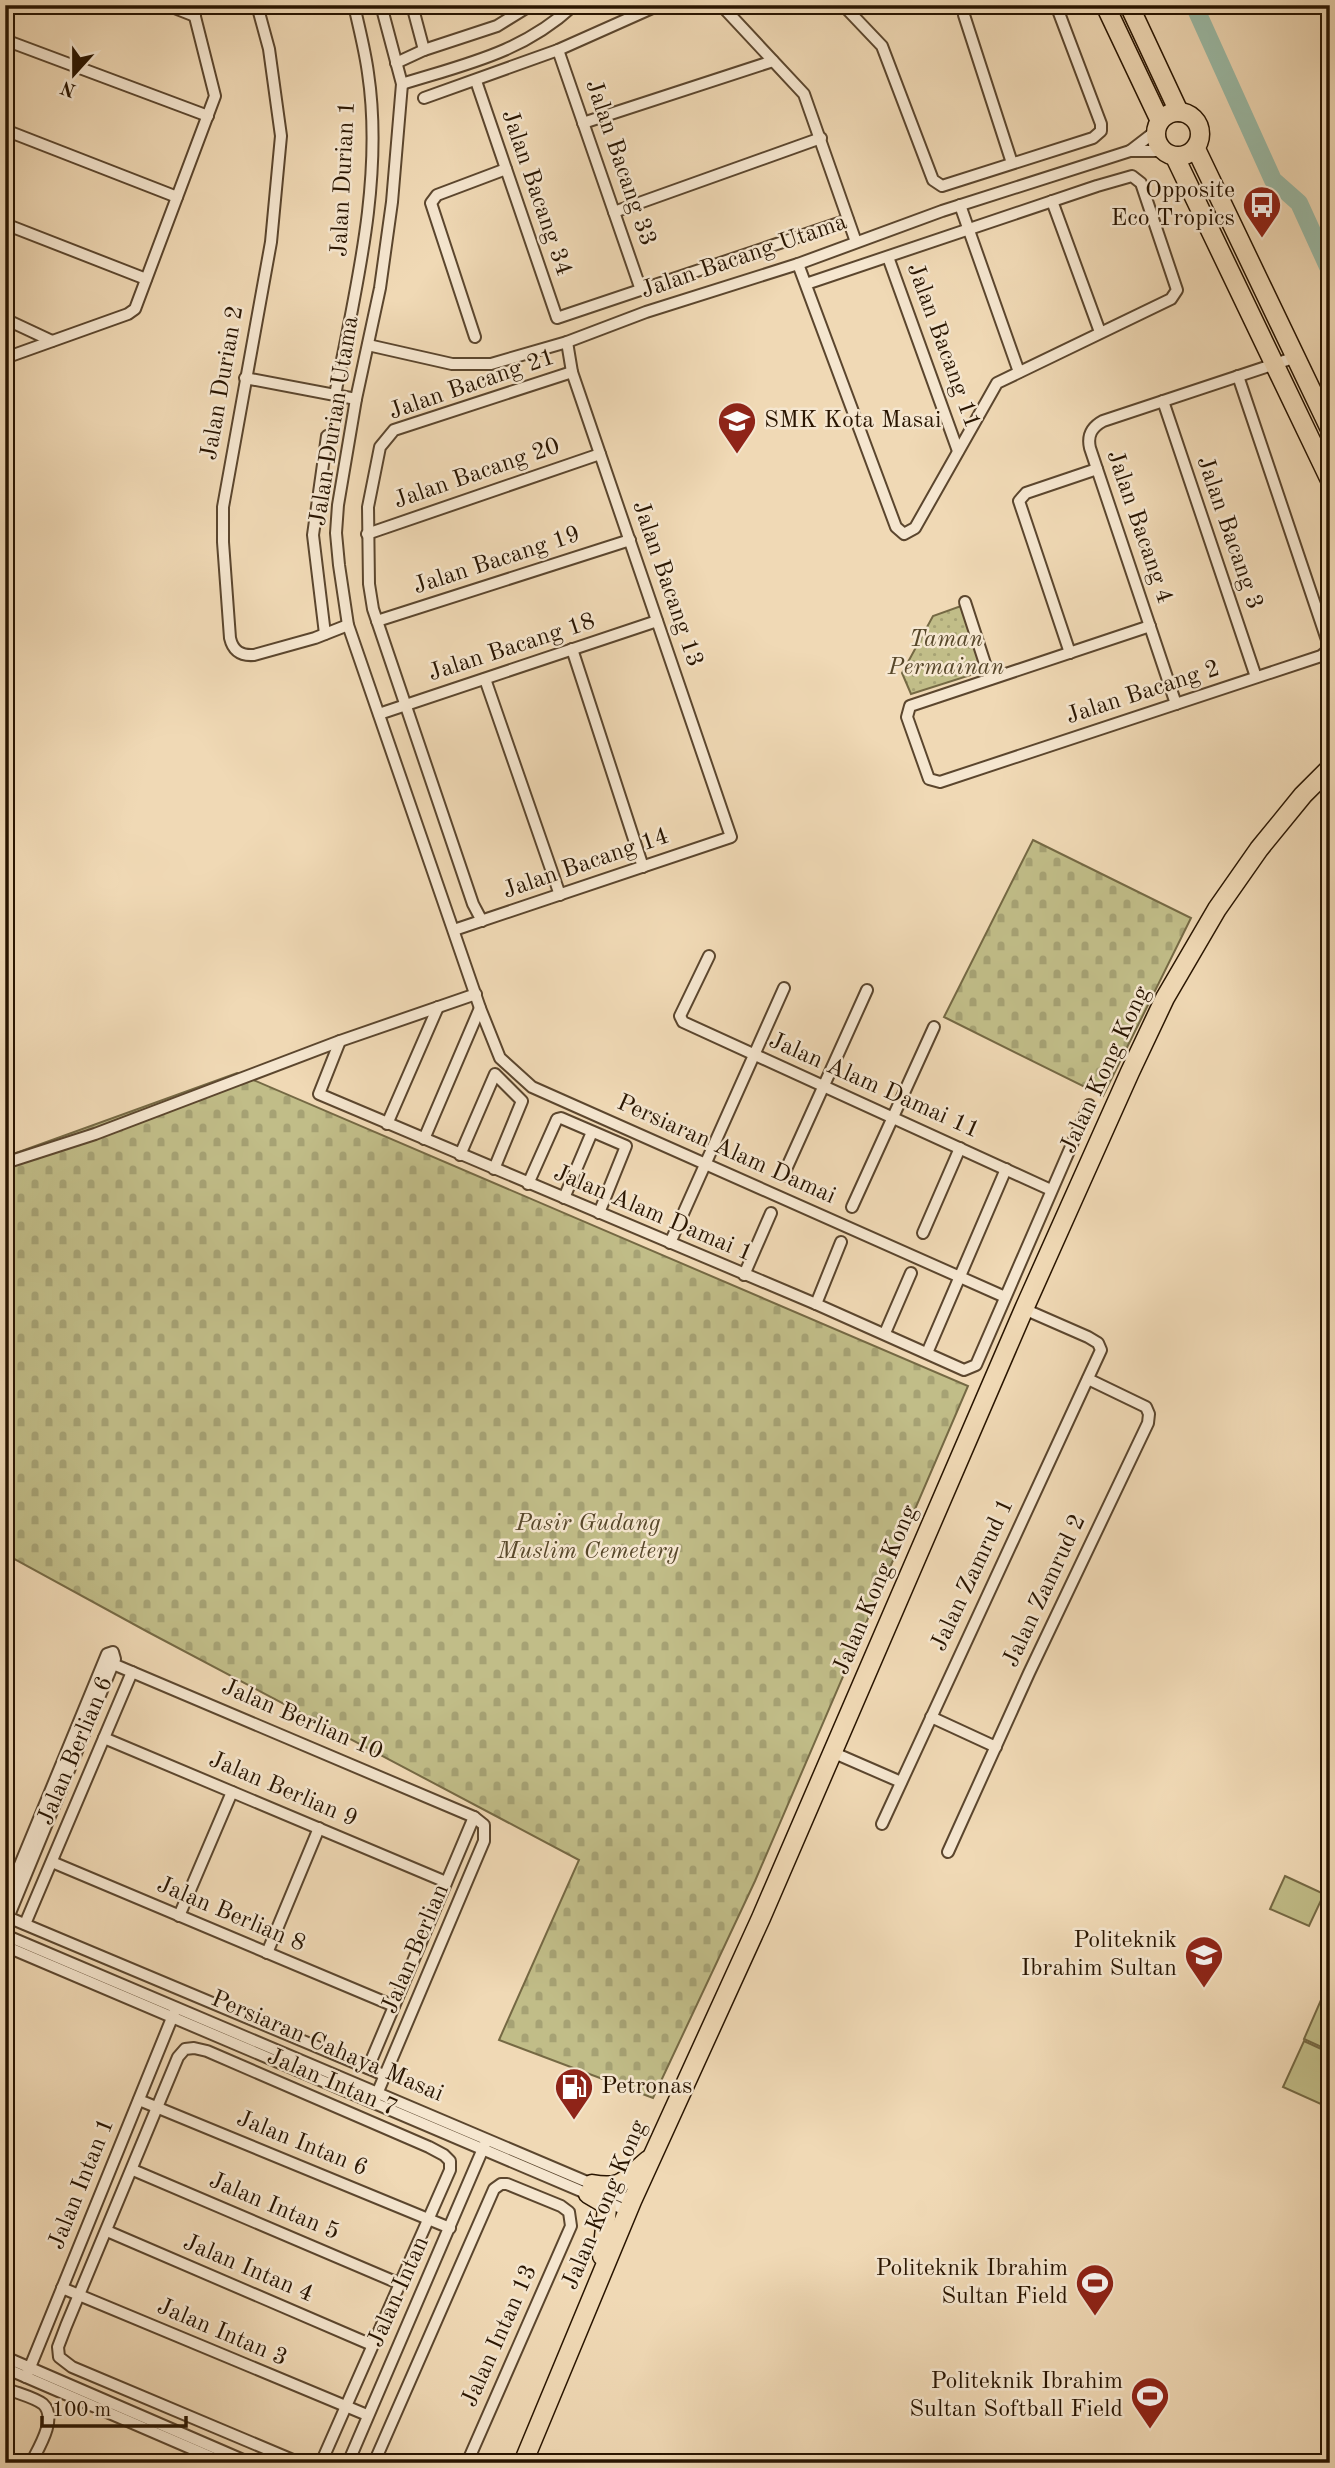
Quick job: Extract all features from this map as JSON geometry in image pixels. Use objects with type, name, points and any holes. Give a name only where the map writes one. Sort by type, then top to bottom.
[{"type":"main road","points":[[1105,5],[1158,126]]},
{"type":"main road","points":[[1129,5],[1179,112]]},
{"type":"main road","points":[[1169,154],[1183,156],[1196,149],[1201,135],[1200,128],[1192,117],[1179,112],[1165,116],[1158,126],[1156,138],[1169,154],[1330,480]]},
{"type":"main road","points":[[1196,149],[1330,429]]},
{"type":"main road","name":"Jalan Kong Kong","points":[[523,2463],[630,2206],[761,1918],[1024,1309],[1130,1072],[1166,998],[1217,908],[1259,849],[1303,795],[1330,768]]},
{"type":"main road","points":[[590,2189],[617,2186],[651,2158]]},
{"type":"main road","points":[[590,2189],[605,2204],[608,2213],[598,2283]]},
{"type":"street","points":[[5,358],[131,313],[136,306],[215,92],[193,11],[167,5]]},
{"type":"street","name":"Jalan Durian 2","points":[[257,5],[269,49],[281,136],[271,242],[245,378],[222,523],[232,646],[244,656],[254,655],[348,625]]},
{"type":"street","name":"Jalan Durian 1","points":[[335,396],[367,234],[372,131],[368,74],[354,5]]},
{"type":"street","name":"Jalan Durian Utama","points":[[381,5],[402,84],[392,202],[380,288],[356,400],[338,505],[336,533],[348,625],[476,994]]},
{"type":"street","points":[[412,5],[424,50]]},
{"type":"street","points":[[396,63],[424,50],[497,26],[531,5]]},
{"type":"street","points":[[402,84],[492,57],[516,46],[537,35],[574,5]]},
{"type":"street","points":[[424,98],[558,50],[659,5]]},
{"type":"street","points":[[720,5],[804,94],[856,242]]},
{"type":"street","points":[[843,5],[881,46],[933,180],[938,185],[947,185],[1093,138],[1101,131],[1101,124],[1056,5]]},
{"type":"street","points":[[966,5],[964,15],[1012,163]]},
{"type":"street","points":[[5,40],[208,116]]},
{"type":"street","name":"Jalan Bacang 33","points":[[558,50],[641,290]]},
{"type":"street","points":[[583,123],[773,61]]},
{"type":"street","name":"Jalan Bacang 34","points":[[476,81],[557,318],[641,290]]},
{"type":"street","name":"Jalan Bacang Utama","points":[[368,345],[424,359],[471,365],[491,364],[567,342],[646,312],[798,264],[961,205],[1130,150],[1158,126]]},
{"type":"street","points":[[5,130],[177,197]]},
{"type":"street","points":[[614,212],[821,138]]},
{"type":"street","name":"Jalan Bacang Utama","points":[[1130,150],[1169,154]]},
{"type":"street","points":[[475,338],[431,203],[437,195],[506,169]]},
{"type":"street","points":[[798,264],[895,524],[901,533],[908,534],[913,531],[996,383],[1174,297],[1177,290],[1142,186],[1136,177],[1052,201],[806,284]]},
{"type":"street","points":[[1052,201],[1100,332]]},
{"type":"street","points":[[961,205],[1019,372]]},
{"type":"street","points":[[641,290],[848,220]]},
{"type":"street","points":[[5,224],[146,279]]},
{"type":"street","name":"Jalan Bacang 11","points":[[888,257],[958,451]]},
{"type":"street","points":[[5,319],[52,341]]},
{"type":"street","name":"Jalan Bacang 13","points":[[567,342],[572,372],[731,837]]},
{"type":"street","name":"Jalan Bacang 4","points":[[1176,704],[1088,441],[1093,429],[1103,421],[1296,357]]},
{"type":"street","name":"Jalan Bacang 21","points":[[368,534],[368,507],[377,457],[385,438],[394,430],[572,372]]},
{"type":"street","name":"Jalan Bacang 2","points":[[990,679],[910,706],[906,713],[927,775],[936,782],[1325,654],[1328,647],[1324,634],[1238,376]]},
{"type":"street","points":[[245,378],[356,400]]},
{"type":"street","name":"Jalan Bacang 3","points":[[1163,401],[1256,677]]},
{"type":"street","points":[[325,634],[313,535],[327,436]]},
{"type":"street","name":"Jalan Bacang 20","points":[[368,534],[600,454]]},
{"type":"street","points":[[1070,653],[1020,505],[1023,495],[1033,490],[1097,469]]},
{"type":"street","points":[[368,534],[369,584],[377,621],[473,904],[482,920]]},
{"type":"street","name":"Jalan Bacang 19","points":[[377,621],[630,540]]},
{"type":"street","points":[[965,603],[990,679],[1150,626]]},
{"type":"street","name":"Jalan Bacang 18","points":[[379,714],[657,621]]},
{"type":"street","points":[[572,649],[643,867]]},
{"type":"street","points":[[485,678],[560,895]]},
{"type":"street","name":"Jalan Bacang 14","points":[[454,930],[731,837]]},
{"type":"street","name":"Jalan Alam Damai 11","points":[[709,956],[680,1016],[681,1020],[1051,1190]]},
{"type":"street","points":[[670,1243],[784,988]]},
{"type":"street","points":[[783,1176],[867,990]]},
{"type":"street","points":[[5,1163],[95,1134],[340,1041],[476,994]]},
{"type":"street","name":"Persiaran Alam Damai","points":[[476,994],[500,1058],[532,1087],[1005,1297]]},
{"type":"street","points":[[387,1124],[438,1007]]},
{"type":"street","points":[[424,1139],[480,1007]]},
{"type":"street","points":[[852,1207],[934,1027]]},
{"type":"street","name":"Jalan Alam Damai 1","points":[[340,1041],[319,1094],[885,1333],[964,1370],[976,1365],[1005,1297]]},
{"type":"street","points":[[460,1155],[495,1074],[522,1101],[494,1169]]},
{"type":"street","points":[[1005,1297],[1088,1105]]},
{"type":"street","points":[[528,1184],[556,1119],[561,1118],[626,1146],[598,1213]]},
{"type":"street","points":[[564,1198],[592,1132]]},
{"type":"street","points":[[923,1233],[960,1148]]},
{"type":"street","points":[[926,1353],[1006,1169]]},
{"type":"street","points":[[744,1275],[771,1213]]},
{"type":"street","points":[[816,1304],[841,1242]]},
{"type":"street","points":[[885,1333],[911,1273]]},
{"type":"street","name":"Jalan Zamrud 1","points":[[882,1824],[1101,1350],[1098,1343],[1024,1309]]},
{"type":"street","name":"Jalan Zamrud 2","points":[[948,1852],[1148,1423],[1150,1414],[1146,1407],[1088,1379]]},
{"type":"street","points":[[5,1901],[110,1651],[116,1655],[113,1664],[6,1919],[26,1924],[384,2075]]},
{"type":"street","name":"Jalan Berlian 10","points":[[113,1664],[474,1816]]},
{"type":"street","name":"Jalan Berlian 6","points":[[26,1924],[132,1672]]},
{"type":"street","points":[[930,1717],[996,1747]]},
{"type":"street","name":"Jalan Berlian 9","points":[[104,1738],[446,1882]]},
{"type":"street","points":[[832,1752],[901,1782]]},
{"type":"street","points":[[179,1916],[232,1791]]},
{"type":"street","points":[[368,2068],[474,1816]]},
{"type":"street","name":"Jalan Berlian","points":[[376,2096],[484,1841],[484,1825],[474,1816]]},
{"type":"street","points":[[267,1953],[319,1828]]},
{"type":"street","name":"Jalan Berlian 8","points":[[52,1862],[394,2006]]},
{"type":"street","name":"Persiaran Cahaya Masai","points":[[5,1935],[174,2012]]},
{"type":"street","name":"Persiaran Cahaya Masai","points":[[5,1946],[174,2012],[376,2096],[630,2206]]},
{"type":"street","name":"Jalan Intan 1","points":[[28,2372],[174,2012]]},
{"type":"street","name":"Jalan Intan 1","points":[[194,2048],[185,2049],[178,2057],[58,2347],[59,2357],[72,2367],[300,2463]]},
{"type":"street","name":"Jalan Intan 7","points":[[194,2048],[444,2155],[450,2161],[450,2170],[427,2219]]},
{"type":"street","name":"Jalan Intan 6","points":[[139,2100],[450,2228]]},
{"type":"street","name":"Persiaran Cahaya Masai","points":[[485,2143],[545,2175],[590,2189]]},
{"type":"street","name":"Jalan Intan","points":[[348,2463],[485,2143]]},
{"type":"street","name":"Jalan Intan 5","points":[[133,2169],[398,2283]]},
{"type":"street","points":[[374,2463],[494,2189],[507,2184],[537,2195],[545,2175]]},
{"type":"street","name":"Jalan Intan 13","points":[[467,2463],[571,2226],[569,2212],[537,2195]]},
{"type":"street","points":[[321,2463],[427,2219]]},
{"type":"street","name":"Jalan Intan 4","points":[[107,2231],[372,2345]]},
{"type":"street","name":"Jalan Intan 3","points":[[62,2288],[367,2415]]},
{"type":"street","points":[[416,2308],[438,2319]]},
{"type":"street","points":[[5,2357],[28,2372],[225,2463]]},
{"type":"street","points":[[5,2368],[28,2372],[250,2463]]},
{"type":"street","points":[[5,2388],[42,2403],[47,2411],[49,2421],[31,2463]]},
{"type":"green space","name":"Taman Permainan","points":[[961,606],[980,662],[974,674],[911,694],[902,673],[933,616]]},
{"type":"green space","points":[[1033,840],[1191,918],[1103,1096],[944,1017]]},
{"type":"green space","name":"Pasir Gudang Muslim Cemetery","points":[[237,1073],[968,1386],[755,1881],[653,2098],[499,2040],[579,1860],[5,1554],[5,1157]]},
{"type":"green space","points":[[1285,1876],[1324,1894],[1309,1926],[1270,1909]]},
{"type":"green space","points":[[1324,1993],[1330,1996],[1330,2051],[1304,2039]]},
{"type":"green space","points":[[1304,2041],[1330,2053],[1330,2090],[1323,2105],[1283,2087]]},
{"type":"waterway","points":[[1194,5],[1273,180],[1299,203],[1330,271]]},
{"type":"place","name":"Opposite Eco Tropics","points":[[1262,239]]},
{"type":"place","name":"SMK Kota Masai","points":[[737,455]]},
{"type":"place","name":"Politeknik Ibrahim Sultan","points":[[1204,1989]]},
{"type":"place","name":"Petronas","points":[[574,2121]]},
{"type":"place","name":"Politeknik Ibrahim Sultan Field","points":[[1095,2317]]},
{"type":"place","name":"Politeknik Ibrahim Sultan Softball Field","points":[[1150,2430]]}]
